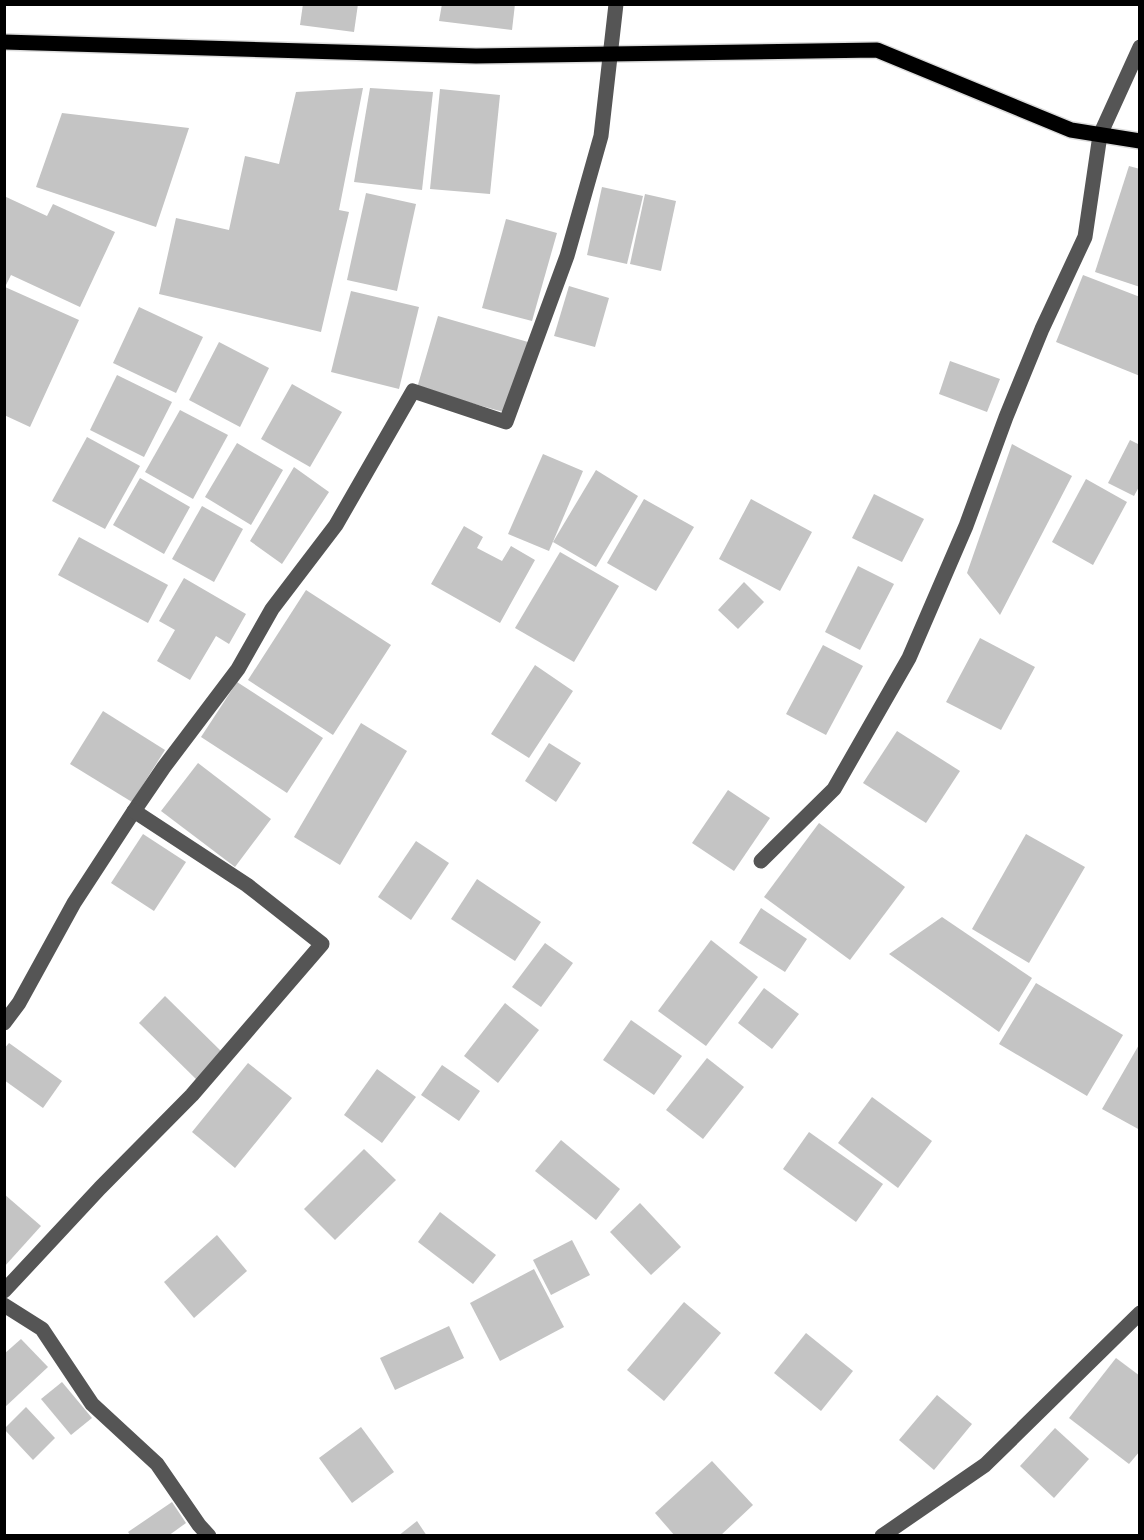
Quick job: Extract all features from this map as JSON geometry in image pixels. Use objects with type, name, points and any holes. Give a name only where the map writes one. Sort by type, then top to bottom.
[{"type":"main road","points":[[4,42],[476,56],[877,50],[1071,130],[1140,141]]},
{"type":"street","points":[[4,1023],[19,1003],[74,903],[134,811],[238,669],[272,609],[336,525],[412,391],[506,422],[570,245],[601,136],[616,4]]},
{"type":"street","points":[[761,861],[834,789],[909,658],[966,526],[1006,417],[1042,329],[1085,237],[1100,135],[1140,47]]},
{"type":"street","points":[[4,1292],[100,1188],[192,1095],[322,944],[247,885],[134,811]]},
{"type":"street","points":[[4,1305],[42,1329],[92,1404],[157,1464],[209,1536]]},
{"type":"street","points":[[882,1536],[985,1465],[1140,1313]]},
{"type":"building","points":[[303,4],[358,4],[354,32],[300,25]]},
{"type":"building","points":[[442,4],[515,4],[512,30],[439,21]]},
{"type":"building","points":[[363,88],[339,210],[349,212],[321,332],[159,294],[176,218],[229,230],[245,156],[279,164],[296,92]]},
{"type":"building","points":[[370,88],[433,92],[422,190],[354,182]]},
{"type":"building","points":[[440,89],[500,95],[490,194],[430,189]]},
{"type":"building","points":[[62,113],[189,128],[156,227],[36,187]]},
{"type":"building","points":[[1129,166],[1140,169],[1140,287],[1095,272]]},
{"type":"building","points":[[602,187],[643,196],[627,264],[587,255]]},
{"type":"building","points":[[366,193],[416,204],[397,291],[347,280]]},
{"type":"building","points":[[645,194],[676,201],[661,271],[630,264]]},
{"type":"building","points":[[4,196],[47,216],[53,204],[115,232],[80,307],[11,275],[5,287],[79,320],[30,427],[4,415]]},
{"type":"building","points":[[506,219],[557,233],[532,321],[482,308]]},
{"type":"building","points":[[1083,275],[1140,297],[1140,376],[1056,342]]},
{"type":"building","points":[[569,286],[609,298],[595,347],[554,336]]},
{"type":"building","points":[[351,291],[419,307],[399,389],[331,372]]},
{"type":"building","points":[[139,307],[203,337],[176,393],[113,363]]},
{"type":"building","points":[[438,316],[528,342],[507,413],[417,388]]},
{"type":"building","points":[[219,342],[269,368],[240,427],[189,400]]},
{"type":"building","points":[[950,361],[1000,379],[987,412],[939,394]]},
{"type":"building","points":[[117,375],[172,402],[144,457],[90,430]]},
{"type":"building","points":[[292,384],[342,412],[310,467],[261,439]]},
{"type":"building","points":[[180,410],[228,435],[193,499],[145,472]]},
{"type":"building","points":[[87,437],[140,466],[105,529],[52,501]]},
{"type":"building","points":[[1130,440],[1140,445],[1140,485],[1134,496],[1108,483]]},
{"type":"building","points":[[237,443],[283,470],[251,525],[205,497]]},
{"type":"building","points":[[1012,444],[1072,476],[1000,615],[967,573]]},
{"type":"building","points":[[543,454],[583,471],[549,551],[508,534]]},
{"type":"building","points":[[294,467],[329,492],[282,564],[250,541]]},
{"type":"building","points":[[596,470],[638,496],[596,567],[553,542]]},
{"type":"building","points":[[140,478],[190,507],[164,554],[113,525]]},
{"type":"building","points":[[1086,479],[1127,502],[1093,565],[1052,542]]},
{"type":"building","points":[[874,494],[924,519],[902,562],[852,538]]},
{"type":"building","points":[[644,499],[694,527],[656,591],[607,563]]},
{"type":"building","points":[[751,499],[812,532],[780,591],[719,559]]},
{"type":"building","points":[[202,506],[243,529],[214,582],[172,559]]},
{"type":"building","points":[[464,526],[483,537],[477,548],[502,561],[511,546],[535,560],[500,623],[431,584]]},
{"type":"building","points":[[79,537],[168,585],[148,623],[58,575]]},
{"type":"building","points":[[560,552],[619,586],[574,662],[515,628]]},
{"type":"building","points":[[858,566],[894,584],[860,650],[825,632]]},
{"type":"building","points":[[184,578],[246,614],[229,644],[216,636],[190,680],[157,661],[175,630],[159,621]]},
{"type":"building","points":[[744,582],[764,602],[738,629],[718,610]]},
{"type":"building","points":[[306,590],[391,645],[333,735],[248,680]]},
{"type":"building","points":[[980,638],[1035,667],[1001,730],[946,702]]},
{"type":"building","points":[[823,645],[863,666],[826,735],[786,714]]},
{"type":"building","points":[[535,665],[573,691],[529,758],[491,734]]},
{"type":"building","points":[[237,682],[323,738],[287,793],[201,737]]},
{"type":"building","points":[[103,711],[165,750],[132,802],[70,764]]},
{"type":"building","points":[[361,723],[407,751],[340,865],[294,837]]},
{"type":"building","points":[[897,731],[960,771],[926,823],[863,783]]},
{"type":"building","points":[[549,743],[581,763],[556,802],[525,781]]},
{"type":"building","points":[[198,763],[271,819],[235,867],[161,811]]},
{"type":"building","points":[[728,790],[770,818],[734,871],[692,843]]},
{"type":"building","points":[[819,823],[905,887],[850,960],[764,897]]},
{"type":"building","points":[[143,834],[186,862],[154,911],[111,883]]},
{"type":"building","points":[[1026,834],[1085,867],[1029,963],[972,929]]},
{"type":"building","points":[[416,841],[449,863],[411,920],[378,897]]},
{"type":"building","points":[[477,879],[541,922],[515,961],[451,919]]},
{"type":"building","points":[[761,908],[807,939],[785,972],[739,943]]},
{"type":"building","points":[[942,917],[1032,978],[999,1032],[889,954]]},
{"type":"building","points":[[711,940],[758,977],[706,1046],[658,1011]]},
{"type":"building","points":[[545,943],[573,963],[541,1007],[512,987]]},
{"type":"building","points":[[1036,983],[1123,1035],[1087,1096],[999,1044]]},
{"type":"building","points":[[764,988],[799,1014],[772,1049],[738,1023]]},
{"type":"building","points":[[165,996],[224,1054],[198,1081],[139,1023]]},
{"type":"building","points":[[505,1003],[539,1030],[498,1083],[464,1056]]},
{"type":"building","points":[[631,1020],[682,1056],[654,1095],[603,1060]]},
{"type":"building","points":[[9,1043],[62,1081],[43,1108],[4,1080],[4,1049]]},
{"type":"building","points":[[1140,1043],[1140,1130],[1102,1109]]},
{"type":"building","points":[[707,1058],[744,1087],[703,1139],[666,1110]]},
{"type":"building","points":[[248,1063],[292,1098],[235,1168],[192,1132]]},
{"type":"building","points":[[442,1065],[480,1091],[459,1121],[421,1095]]},
{"type":"building","points":[[377,1069],[416,1097],[382,1143],[344,1115]]},
{"type":"building","points":[[872,1097],[932,1141],[898,1188],[838,1143]]},
{"type":"building","points":[[809,1132],[883,1184],[856,1222],[783,1169]]},
{"type":"building","points":[[561,1140],[620,1189],[596,1220],[535,1171]]},
{"type":"building","points":[[364,1149],[396,1180],[335,1240],[304,1209]]},
{"type":"building","points":[[4,1194],[41,1226],[4,1267]]},
{"type":"building","points":[[640,1203],[681,1247],[651,1275],[610,1232]]},
{"type":"building","points":[[440,1212],[496,1255],[473,1284],[418,1242]]},
{"type":"building","points":[[217,1235],[247,1271],[194,1318],[164,1282]]},
{"type":"building","points":[[572,1240],[590,1275],[551,1295],[533,1260]]},
{"type":"building","points":[[534,1269],[564,1327],[500,1361],[470,1303]]},
{"type":"building","points":[[684,1302],[721,1333],[664,1401],[627,1370]]},
{"type":"building","points":[[449,1326],[464,1358],[395,1390],[380,1358]]},
{"type":"building","points":[[806,1333],[853,1371],[821,1411],[774,1373]]},
{"type":"building","points":[[21,1339],[48,1367],[4,1408],[4,1354]]},
{"type":"building","points":[[1116,1358],[1140,1376],[1140,1451],[1129,1464],[1069,1418]]},
{"type":"building","points":[[62,1382],[92,1418],[71,1435],[41,1399]]},
{"type":"building","points":[[937,1395],[972,1424],[934,1470],[899,1440]]},
{"type":"building","points":[[26,1407],[55,1438],[33,1460],[4,1429]]},
{"type":"building","points":[[361,1427],[394,1472],[352,1503],[319,1458]]},
{"type":"building","points":[[1055,1428],[1089,1459],[1054,1498],[1020,1466]]},
{"type":"building","points":[[712,1461],[753,1505],[720,1536],[675,1536],[655,1513]]},
{"type":"building","points":[[172,1502],[186,1523],[168,1536],[131,1536],[128,1532]]},
{"type":"building","points":[[417,1521],[427,1536],[398,1536]]}]
